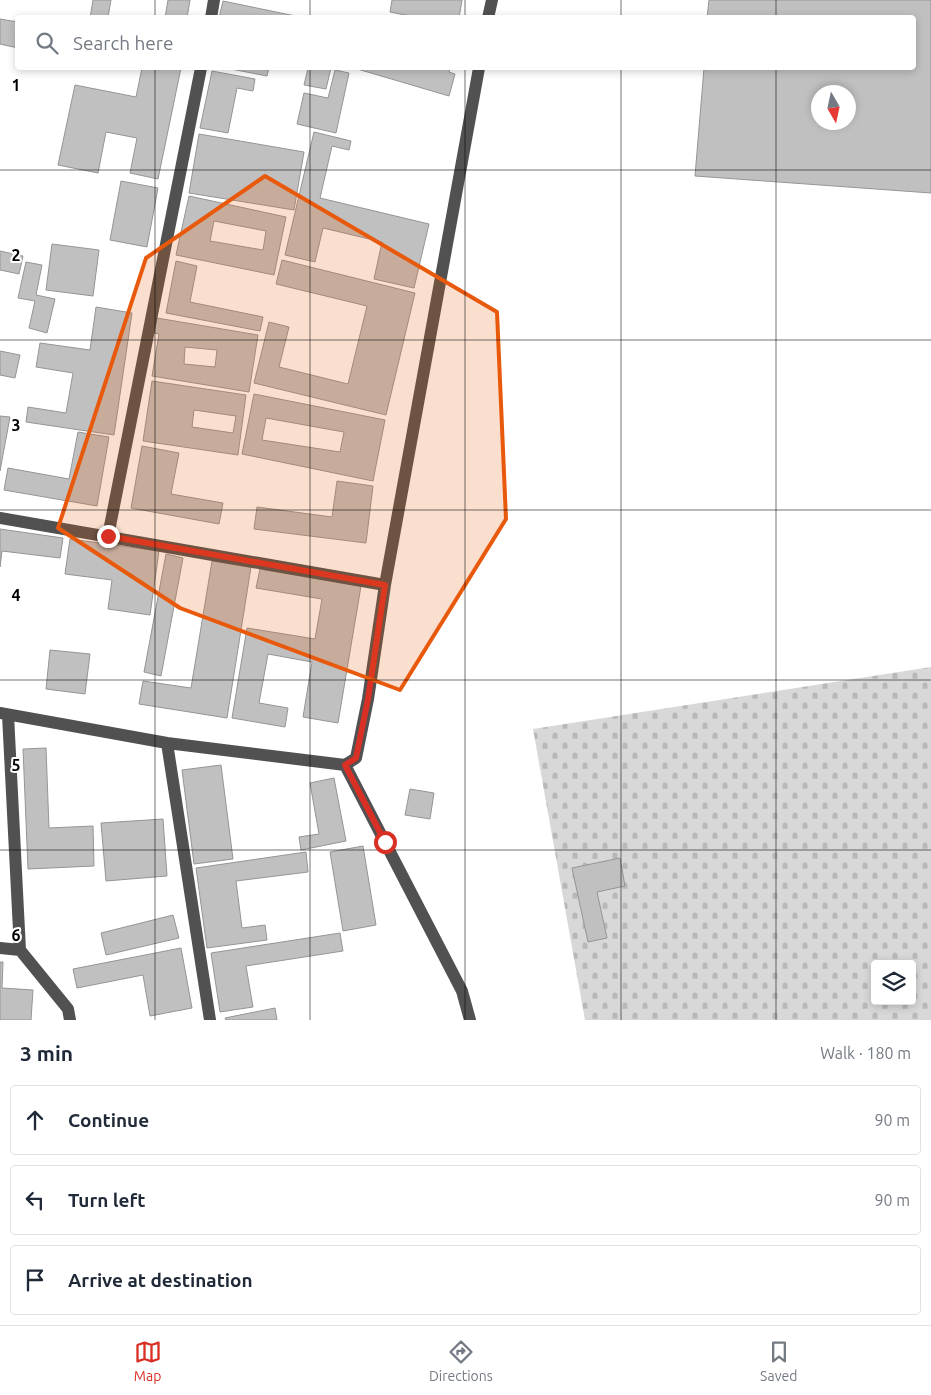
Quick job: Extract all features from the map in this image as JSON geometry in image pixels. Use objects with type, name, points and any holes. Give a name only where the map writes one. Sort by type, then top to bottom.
[{"type":"street","points":[[212,15],[214,0]]},
{"type":"street","points":[[489,15],[492,0]]},
{"type":"street","points":[[108,536],[201,70]]},
{"type":"street","points":[[70,1020],[68,1009],[20,950],[4,714],[167,743],[345,765],[356,758],[368,699],[385,585],[479,70]]},
{"type":"street","points":[[0,518],[385,585]]},
{"type":"street","points":[[167,743],[210,1020]]},
{"type":"street","points":[[345,765],[462,991],[470,1020]]},
{"type":"street","points":[[0,948],[20,950]]},
{"type":"highlighted area","points":[[265,176],[497,312],[506,519],[400,690],[180,608],[58,528],[146,258]]},
{"type":"green space","points":[[931,667],[931,1020],[585,1020],[533,729]]},
{"type":"building","points":[[93,0],[111,0],[108,15],[90,15]]},
{"type":"building","points":[[168,0],[190,0],[188,15],[166,15]]},
{"type":"building","points":[[392,0],[462,0],[460,15],[406,15],[390,12]]},
{"type":"building","points":[[709,0],[931,0],[931,193],[695,176],[704,70],[916,70],[916,15],[707,15]]},
{"type":"building","points":[[223,1],[291,15],[220,15]]},
{"type":"building","points":[[0,19],[15,22],[15,47],[0,44]]},
{"type":"building","points":[[142,70],[181,70],[158,179],[130,173],[137,138],[106,132],[98,173],[58,165],[75,85],[136,97]]},
{"type":"building","points":[[236,70],[268,70],[267,76]]},
{"type":"building","points":[[308,70],[331,70],[326,89],[304,85]]},
{"type":"building","points":[[335,70],[349,73],[336,133],[297,124],[304,93],[328,98]]},
{"type":"building","points":[[361,70],[450,70],[449,72],[455,74],[449,96]]},
{"type":"building","points":[[212,71],[255,79],[253,91],[237,88],[228,133],[200,128]]},
{"type":"building","points":[[314,132],[351,141],[349,150],[332,146],[320,198],[429,224],[414,288],[374,279],[382,242],[323,228],[315,262],[285,255]]},
{"type":"building","points":[[199,134],[304,152],[294,210],[189,193]]},
{"type":"building","points":[[121,181],[158,188],[147,247],[110,240]]},
{"type":"building","points":[[189,196],[286,217],[274,275],[176,255]],"holes":[[[214,221],[266,231],[263,250],[210,241]]]},
{"type":"building","points":[[52,244],[99,250],[93,296],[46,290]]},
{"type":"building","points":[[0,251],[23,256],[19,274],[0,270]]},
{"type":"building","points":[[282,260],[415,293],[386,415],[254,383],[269,322],[289,327],[279,367],[348,384],[367,306],[276,284]]},
{"type":"building","points":[[176,261],[197,266],[190,302],[263,317],[260,331],[166,313]]},
{"type":"building","points":[[26,262],[42,265],[36,295],[55,299],[47,333],[29,328],[35,301],[18,298]]},
{"type":"building","points":[[96,307],[132,313],[114,435],[26,422],[28,407],[66,413],[73,373],[36,367],[40,343],[90,350]]},
{"type":"building","points":[[157,318],[258,335],[249,392],[152,376],[159,334],[154,333]],"holes":[[[185,347],[217,350],[215,367],[184,364]]]},
{"type":"building","points":[[0,351],[20,355],[15,378],[0,375]]},
{"type":"building","points":[[152,381],[246,395],[238,455],[143,441]],"holes":[[[194,410],[236,416],[233,433],[192,427]]]},
{"type":"building","points":[[254,394],[385,420],[373,481],[242,454]],"holes":[[[266,418],[344,432],[340,452],[262,440]]]},
{"type":"building","points":[[0,416],[10,417],[0,471]]},
{"type":"building","points":[[78,432],[109,437],[97,506],[4,490],[8,468],[69,479]]},
{"type":"building","points":[[142,446],[179,453],[171,494],[223,503],[219,524],[131,508]]},
{"type":"building","points":[[337,481],[373,486],[366,543],[254,529],[257,507],[332,517]]},
{"type":"building","points":[[0,529],[63,538],[60,558],[2,551],[0,567]]},
{"type":"building","points":[[70,539],[159,551],[150,615],[108,609],[112,580],[65,574]]},
{"type":"building","points":[[166,554],[183,558],[161,676],[144,672]]},
{"type":"building","points":[[212,561],[251,567],[227,718],[139,704],[143,681],[191,688]]},
{"type":"building","points":[[260,569],[361,586],[338,723],[303,717],[312,662],[268,654],[259,703],[288,708],[285,727],[232,718],[247,628],[315,639],[322,599],[256,588]]},
{"type":"building","points":[[50,650],[90,654],[85,694],[46,689]]},
{"type":"building","points":[[46,748],[49,828],[93,826],[94,866],[28,869],[23,749]]},
{"type":"building","points":[[221,765],[233,859],[194,864],[182,770]]},
{"type":"building","points":[[334,778],[346,841],[301,850],[299,837],[319,834],[310,783]]},
{"type":"building","points":[[410,789],[434,793],[430,819],[405,815]]},
{"type":"building","points":[[163,819],[167,876],[106,881],[101,823]]},
{"type":"building","points":[[363,846],[376,925],[343,931],[330,852]]},
{"type":"building","points":[[306,852],[308,872],[236,881],[242,928],[265,925],[267,940],[207,948],[196,868]]},
{"type":"building","points":[[620,858],[625,886],[597,892],[607,938],[588,942],[572,868]]},
{"type":"building","points":[[173,915],[179,938],[106,955],[101,933]]},
{"type":"building","points":[[340,933],[343,951],[246,966],[253,1007],[220,1012],[211,953]]},
{"type":"building","points":[[181,948],[192,1008],[150,1016],[143,975],[77,988],[73,969]]},
{"type":"building","points":[[0,962],[3,962],[2,988],[33,990],[31,1020],[0,1020]]},
{"type":"building","points":[[275,1008],[277,1020],[226,1020],[225,1018]]},
{"type":"route","points":[[108,536],[385,585],[368,699],[356,758],[345,765],[385,842]]}]
